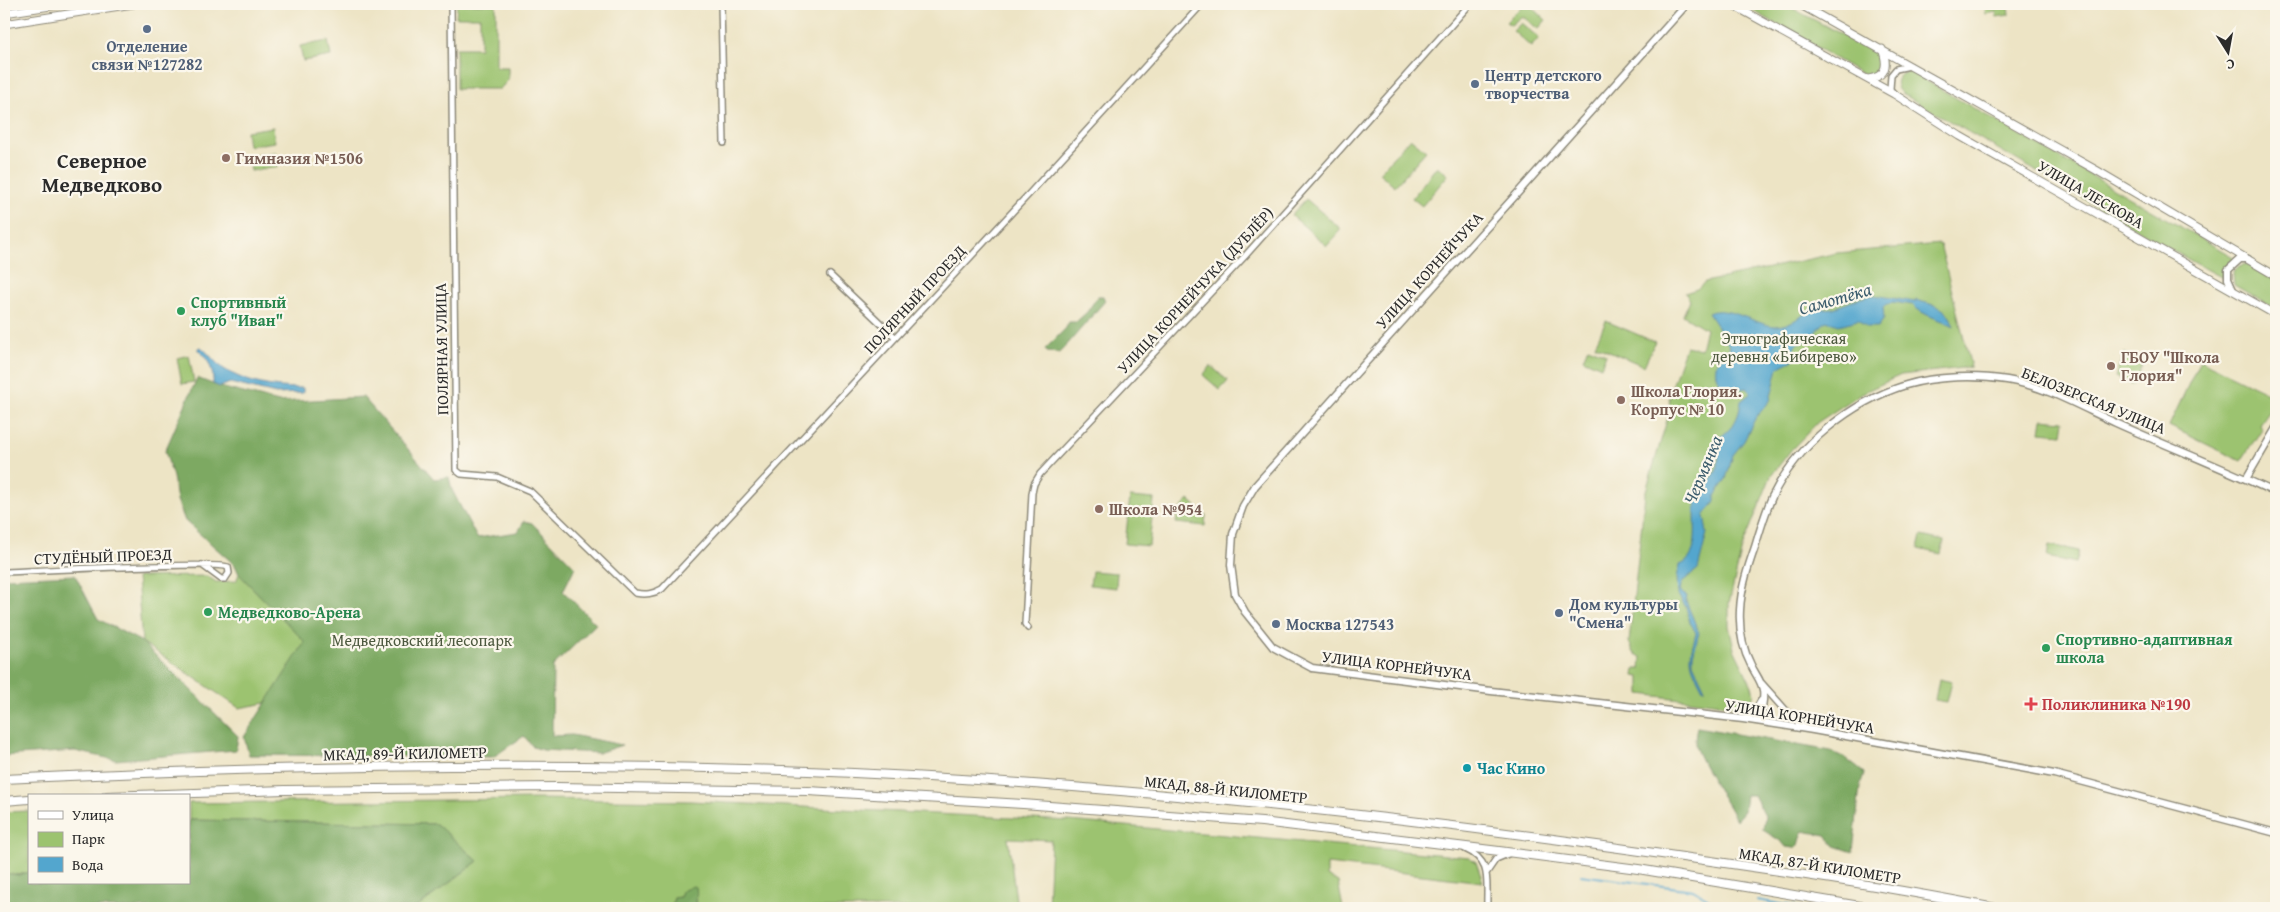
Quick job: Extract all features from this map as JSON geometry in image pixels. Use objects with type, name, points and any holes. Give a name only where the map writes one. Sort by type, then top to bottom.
[{"type":"highway","name":"МКАД, 89-Й КИЛОМЕТР","points":[[4,779],[161,772],[420,766],[555,766],[807,771]]},
{"type":"highway","name":"МКАД, 88-Й КИЛОМЕТР","points":[[807,771],[1032,784],[1260,805],[1376,817],[1640,851]]},
{"type":"highway","name":"МКАД, 88-Й КИЛОМЕТР","points":[[184,794],[420,788],[557,787],[808,791],[1142,812],[1262,822],[1638,869]]},
{"type":"highway","points":[[4,801],[28,799]]},
{"type":"highway","name":"МКАД, 87-Й КИЛОМЕТР","points":[[1640,851],[1805,875],[1995,908]]},
{"type":"highway","name":"МКАД, 87-Й КИЛОМЕТР","points":[[1638,869],[1872,908]]},
{"type":"main road","points":[[4,13],[64,4]]},
{"type":"main road","points":[[4,24],[133,4]]},
{"type":"main road","name":"УЛИЦА ЛЕСКОВА","points":[[1731,4],[1825,58],[1894,94],[1960,136],[2276,316]]},
{"type":"main road","name":"УЛИЦА ЛЕСКОВА","points":[[1802,5],[1882,49],[2276,276]]},
{"type":"main road","points":[[1868,80],[1881,75],[1885,70],[1886,62],[1882,49]]},
{"type":"street","name":"ПОЛЯРНАЯ УЛИЦА","points":[[450,4],[456,470],[462,474],[497,477],[530,491],[635,593]]},
{"type":"street","points":[[721,4],[724,143]]},
{"type":"street","name":"ПОЛЯРНЫЙ ПРОЕЗД","points":[[635,593],[651,594],[662,589],[896,337],[1200,4]]},
{"type":"street","name":"УЛИЦА КОРНЕЙЧУКА (ДУБЛЁР)","points":[[1028,628],[1025,624],[1032,493],[1034,484],[1040,474],[1245,256],[1470,4]]},
{"type":"street","name":"УЛИЦА КОРНЕЙЧУКА","points":[[1688,4],[1255,486],[1243,506],[1233,534],[1232,578],[1239,602],[1263,637],[1273,647],[1312,668],[1491,692],[1777,724],[2054,774],[2276,833]]},
{"type":"street","points":[[1894,94],[1890,89],[1890,75],[1896,69],[1910,66]]},
{"type":"street","points":[[2234,291],[2228,279],[2228,270],[2235,262],[2248,259]]},
{"type":"street","points":[[830,275],[832,280],[896,337]]},
{"type":"street","name":"БЕЛОЗЕРСКАЯ УЛИЦА","points":[[1762,722],[1760,715],[1764,694],[1761,683],[1744,647],[1740,624],[1740,609],[1746,572],[1772,496],[1788,471],[1818,436],[1854,410],[1896,388],[1917,382],[1944,379],[1988,377],[2009,380],[2057,396],[2276,493]]},
{"type":"street","points":[[2246,479],[2276,428]]},
{"type":"street","name":"СТУДЁНЫЙ ПРОЕЗД","points":[[4,572],[202,565],[226,566],[229,573],[225,578],[217,578],[202,565]]},
{"type":"street","name":"БЕЛОЗЕРСКАЯ УЛИЦА","points":[[1761,683],[1786,711],[1806,729]]},
{"type":"street","points":[[1743,719],[1754,713],[1764,694]]},
{"type":"street","points":[[1777,724],[1784,721],[1786,711]]},
{"type":"street","points":[[1457,846],[1477,855],[1485,866],[1488,908]]},
{"type":"street","points":[[1486,872],[1496,859],[1511,853]]},
{"type":"green space","points":[[457,4],[496,4],[496,67],[508,67],[508,80],[500,89],[456,89],[456,48],[480,48],[480,17],[456,17]]},
{"type":"green space","points":[[1524,4],[1529,4],[1546,20],[1538,29],[1522,16],[1511,25],[1506,22]]},
{"type":"green space","points":[[1742,4],[1784,4],[1881,55],[1884,63],[1879,73],[1867,77]]},
{"type":"green space","points":[[1984,4],[2008,4],[2009,15],[1997,17],[1996,12],[1986,14]]},
{"type":"green space","points":[[1521,23],[1539,38],[1531,47],[1513,31]]},
{"type":"green space","points":[[328,41],[331,56],[303,61],[300,46]]},
{"type":"green space","points":[[1909,72],[2235,258],[2225,268],[2223,278],[1901,93],[1898,90],[1897,80],[1901,74]]},
{"type":"green space","points":[[273,127],[275,142],[248,146],[246,131]]},
{"type":"green space","points":[[1410,138],[1426,151],[1395,186],[1379,173]]},
{"type":"green space","points":[[276,152],[278,167],[251,171],[249,156]]},
{"type":"green space","points":[[1437,166],[1448,175],[1422,206],[1412,198]]},
{"type":"green space","points":[[1306,199],[1341,229],[1327,246],[1291,215]]},
{"type":"green space","name":"Этнографическая деревня «Бибирево»","points":[[1940,244],[1971,367],[1901,375],[1862,393],[1818,422],[1791,450],[1771,476],[1742,548],[1729,603],[1729,626],[1734,649],[1754,694],[1749,704],[1745,707],[1640,694],[1640,677],[1634,676],[1635,669],[1640,669],[1641,657],[1634,653],[1629,642],[1645,494],[1670,410],[1669,395],[1686,346],[1701,349],[1706,329],[1683,315],[1690,300],[1685,293],[1697,289],[1705,282],[1837,253]]},
{"type":"green space","points":[[2246,264],[2276,280],[2276,309],[2234,285],[2233,272],[2239,266]]},
{"type":"green space","points":[[1098,296],[1103,296],[1105,301],[1066,346],[1059,353],[1047,352],[1045,349],[1066,328],[1069,322],[1076,322],[1087,312]]},
{"type":"green space","points":[[1606,321],[1655,342],[1644,366],[1595,345]]},
{"type":"green space","points":[[1588,347],[1606,354],[1601,367],[1583,359]]},
{"type":"green space","points":[[2124,353],[2143,361],[2134,385],[2115,377]]},
{"type":"green space","points":[[189,355],[194,382],[182,384],[177,358]]},
{"type":"green space","points":[[2200,360],[2276,397],[2276,402],[2260,425],[2262,429],[2241,461],[2169,426]]},
{"type":"green space","points":[[1211,366],[1228,381],[1220,390],[1203,375]]},
{"type":"green space","name":"Медведковский лесопарк","points":[[197,378],[220,387],[279,402],[363,397],[434,479],[449,477],[452,490],[477,538],[518,532],[524,521],[532,523],[575,567],[563,591],[596,624],[553,666],[552,736],[572,735],[622,745],[598,753],[543,750],[533,747],[524,736],[493,757],[249,755],[244,737],[305,642],[239,574],[235,565],[185,521],[177,500],[173,477],[165,451]]},
{"type":"green space","points":[[2042,419],[2064,421],[2062,434],[2040,432]]},
{"type":"green space","points":[[1130,497],[1154,499],[1149,546],[1125,544]]},
{"type":"green space","points":[[1189,500],[1206,515],[1205,526],[1176,523],[1178,511]]},
{"type":"green space","points":[[1921,536],[1944,541],[1941,554],[1918,549]]},
{"type":"green space","points":[[2049,545],[2079,551],[2076,563],[2047,557]]},
{"type":"green space","points":[[1092,571],[1117,573],[1116,588],[1090,585]]},
{"type":"green space","name":"Медведково-Арена","points":[[239,574],[306,642],[284,676],[283,681],[266,703],[239,708],[142,642],[137,577],[207,576],[216,582],[236,581]]},
{"type":"green space","points":[[75,575],[98,619],[142,642],[238,736],[236,750],[116,760],[75,751],[4,756],[4,578]]},
{"type":"green space","points":[[1939,679],[1952,682],[1947,702],[1935,700]]},
{"type":"green space","points":[[1697,727],[1831,751],[1845,758],[1864,773],[1860,787],[1853,852],[1835,846],[1826,835],[1803,831],[1799,845],[1794,848],[1786,847],[1782,842],[1763,830],[1765,816],[1754,795],[1746,795],[1744,811],[1736,820],[1697,750],[1695,743]]},
{"type":"green space","points":[[537,799],[690,801],[1069,821],[1469,857],[1476,862],[1483,882],[1327,864],[1327,876],[1338,882],[1343,908],[1048,908],[1051,840],[1008,838],[1017,908],[696,908],[697,899],[680,897],[674,898],[671,908],[416,908],[478,861],[436,824],[190,820],[190,803]]},
{"type":"green space","points":[[28,811],[28,872],[19,875],[4,873],[4,812]]},
{"type":"green space","points":[[190,820],[436,824],[478,861],[416,908],[4,908],[4,873],[19,875],[28,872],[28,884],[190,884]]},
{"type":"green space","points":[[693,886],[696,887],[696,908],[671,908],[674,898],[680,897],[682,891]]},
{"type":"water","points":[[1874,295],[1915,302],[1916,300],[1935,305],[1948,314],[1954,326],[1926,315],[1913,305],[1893,302],[1883,307],[1884,319],[1878,327],[1867,327],[1858,320],[1839,325],[1826,321],[1807,341],[1797,343],[1794,347],[1796,352],[1793,360],[1778,368],[1770,401],[1756,417],[1744,441],[1733,455],[1726,479],[1715,496],[1715,502],[1704,516],[1707,533],[1698,569],[1682,582],[1680,590],[1687,596],[1686,601],[1699,633],[1693,655],[1693,663],[1705,689],[1703,689],[1691,662],[1696,633],[1690,622],[1686,607],[1678,595],[1677,577],[1680,565],[1687,561],[1692,554],[1695,536],[1696,501],[1700,492],[1713,477],[1717,469],[1719,438],[1732,427],[1739,413],[1741,401],[1751,393],[1747,388],[1734,389],[1723,385],[1716,376],[1717,362],[1726,354],[1730,347],[1708,313],[1724,311],[1767,325],[1780,326],[1814,310],[1833,308]]},
{"type":"water","points":[[201,347],[221,367],[233,374],[262,384],[303,388],[303,393],[276,394],[230,383],[220,387],[213,384],[210,366],[198,350]]},
{"type":"waterway","points":[[1581,875],[1693,890],[1714,902]]},
{"type":"waterway","points":[[1757,900],[1803,908]]},
{"type":"place","name":"Отделение связи №127282","points":[[147,29]]},
{"type":"place","name":"Центр детского творчества","points":[[1475,84]]},
{"type":"place","name":"Гимназия №1506","points":[[226,158]]},
{"type":"place","name":"Спортивный клуб \"Иван\"","points":[[181,311]]},
{"type":"place","name":"ГБОУ \"Школа Глория\"","points":[[2111,366]]},
{"type":"place","name":"Школа Глория. Корпус № 10","points":[[1621,400]]},
{"type":"place","name":"Школа №954","points":[[1099,509]]},
{"type":"place","name":"Медведково-Арена","points":[[208,612]]},
{"type":"place","name":"Дом культуры \"Смена\"","points":[[1559,613]]},
{"type":"place","name":"Москва 127543","points":[[1276,624]]},
{"type":"place","name":"Спортивно-адаптивная школа","points":[[2046,648]]},
{"type":"place","name":"Поликлиника №190","points":[[2031,704]]},
{"type":"place","name":"Час Кино","points":[[1467,768]]},
{"type":"district","name":"Северное Медведково","points":[[102,173]]},
{"type":"water label","name":"Самотёка","points":[[1835,299]]},
{"type":"water label","name":"Чермянка","points":[[1703,470]]}]
